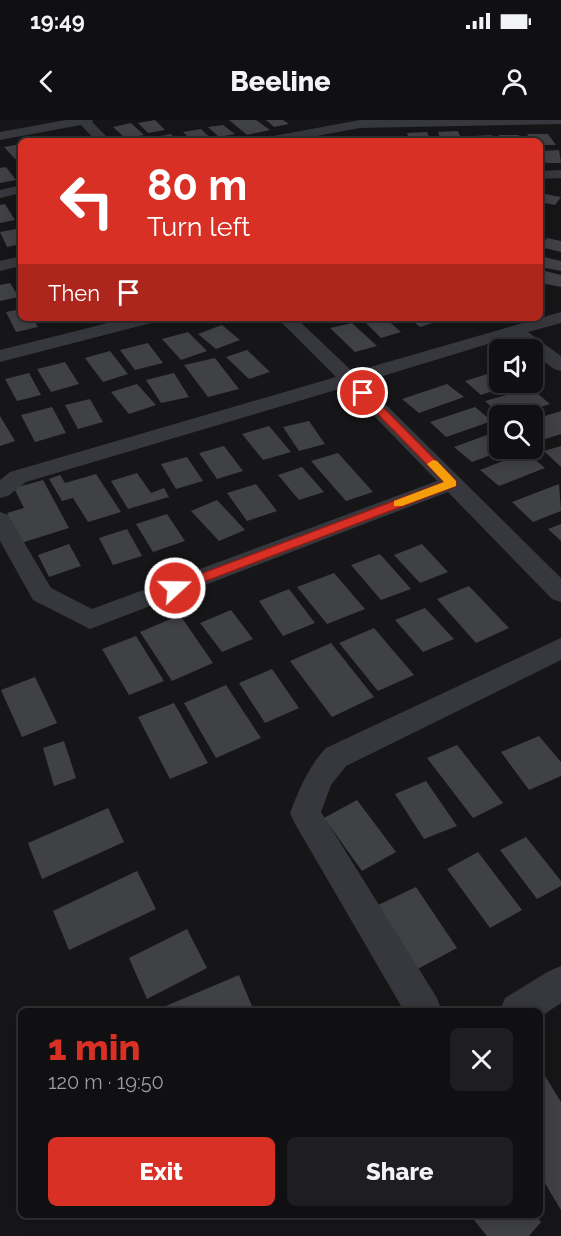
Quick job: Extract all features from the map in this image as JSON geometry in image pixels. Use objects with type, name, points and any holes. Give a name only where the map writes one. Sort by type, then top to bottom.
[{"type":"street","points":[[0,136],[84,120],[101,138]]},
{"type":"street","points":[[284,138],[360,124],[561,120]]},
{"type":"street","points":[[543,175],[561,174]]},
{"type":"street","points":[[0,194],[18,190]]},
{"type":"street","points":[[0,266],[18,262]]},
{"type":"street","points":[[0,490],[18,477],[561,317]]},
{"type":"street","points":[[0,356],[137,321]]},
{"type":"street","points":[[289,321],[561,593]]},
{"type":"street","points":[[513,330],[561,365]]},
{"type":"street","points":[[0,520],[42,594],[90,620],[452,483]]},
{"type":"street","points":[[422,1008],[305,813],[312,792],[326,765],[336,757],[561,648]]},
{"type":"street","points":[[522,1008],[561,982]]},
{"type":"building","points":[[155,120],[165,130],[148,133],[138,123]]},
{"type":"building","points":[[229,120],[256,120],[270,130],[247,135]]},
{"type":"building","points":[[266,120],[283,120],[289,124],[274,127]]},
{"type":"building","points":[[131,123],[144,135],[125,138],[113,127]]},
{"type":"building","points":[[223,125],[235,134],[219,137],[208,127]]},
{"type":"building","points":[[201,129],[211,138],[189,138],[183,132]]},
{"type":"building","points":[[458,131],[461,138],[440,138],[438,132]]},
{"type":"building","points":[[427,132],[430,138],[409,138],[407,133]]},
{"type":"building","points":[[171,134],[175,138],[151,138]]},
{"type":"building","points":[[527,134],[548,134],[556,145],[543,145],[543,138],[529,138]]},
{"type":"building","points":[[492,135],[494,138],[474,138],[473,136]]},
{"type":"building","points":[[499,135],[519,135],[520,138],[500,138]]},
{"type":"building","points":[[18,145],[18,158],[15,159],[4,147]]},
{"type":"building","points":[[559,150],[561,163],[546,163],[543,151]]},
{"type":"building","points":[[6,167],[16,180],[0,183],[0,168]]},
{"type":"building","points":[[543,194],[561,197],[555,205],[543,203]]},
{"type":"building","points":[[5,204],[15,220],[0,223],[0,205]]},
{"type":"building","points":[[16,229],[18,245],[7,247],[0,232]]},
{"type":"building","points":[[547,238],[561,241],[561,252],[543,248]]},
{"type":"building","points":[[543,257],[561,261],[561,271],[543,268]]},
{"type":"building","points":[[543,270],[561,275],[561,287],[543,284]]},
{"type":"building","points":[[10,283],[18,297],[0,301],[0,285]]},
{"type":"building","points":[[18,310],[18,321],[35,321],[38,327],[16,332],[6,312]]},
{"type":"building","points":[[364,321],[388,321],[401,332],[381,338]]},
{"type":"building","points":[[413,321],[439,321],[420,327]]},
{"type":"building","points":[[352,323],[377,346],[355,352],[330,328]]},
{"type":"building","points":[[222,325],[240,340],[216,349],[198,334]]},
{"type":"building","points":[[188,332],[207,351],[181,360],[162,339]]},
{"type":"building","points":[[148,343],[163,363],[135,370],[120,350]]},
{"type":"building","points":[[247,350],[270,372],[249,379],[226,357]]},
{"type":"building","points":[[110,351],[128,374],[103,382],[85,358]]},
{"type":"building","points":[[215,358],[239,389],[208,397],[184,365]]},
{"type":"building","points":[[65,362],[79,384],[51,392],[37,369]]},
{"type":"building","points":[[29,373],[41,395],[17,401],[5,379]]},
{"type":"building","points":[[174,373],[189,397],[161,403],[146,380]]},
{"type":"building","points":[[489,373],[489,392],[481,395],[465,381]]},
{"type":"building","points":[[137,384],[156,405],[129,414],[111,392]]},
{"type":"building","points":[[447,384],[464,397],[419,413],[402,399]]},
{"type":"building","points":[[513,393],[537,393],[550,404],[543,406],[489,405],[485,401]]},
{"type":"building","points":[[90,399],[103,422],[78,429],[65,405]]},
{"type":"building","points":[[52,407],[66,433],[35,442],[21,415]]},
{"type":"building","points":[[475,407],[489,419],[489,422],[446,437],[430,422]]},
{"type":"building","points":[[561,411],[561,434],[543,440],[543,417]]},
{"type":"building","points":[[0,416],[15,441],[0,446]]},
{"type":"building","points":[[309,421],[325,444],[299,451],[283,427]]},
{"type":"building","points":[[269,426],[291,452],[263,460],[242,434]]},
{"type":"building","points":[[489,434],[489,456],[472,462],[454,447]]},
{"type":"building","points":[[224,446],[243,471],[217,479],[199,453]]},
{"type":"building","points":[[561,446],[561,467],[544,451]]},
{"type":"building","points":[[338,453],[373,492],[346,501],[311,461]]},
{"type":"building","points":[[187,457],[203,481],[176,489],[161,464]]},
{"type":"building","points":[[508,459],[534,459],[545,468],[499,486],[480,470]]},
{"type":"building","points":[[302,467],[324,492],[299,500],[278,475]]},
{"type":"building","points":[[137,473],[151,493],[164,488],[169,497],[128,509],[111,481]]},
{"type":"building","points":[[96,474],[121,512],[88,522],[73,498],[62,501],[49,479],[60,475],[65,483]]},
{"type":"building","points":[[43,480],[69,528],[21,543],[7,513],[24,508],[14,488]]},
{"type":"building","points":[[256,484],[277,511],[247,521],[227,493]]},
{"type":"building","points":[[559,484],[561,511],[533,522],[512,502]]},
{"type":"building","points":[[217,500],[245,530],[219,541],[191,511]]},
{"type":"building","points":[[167,514],[185,541],[153,552],[136,524]]},
{"type":"building","points":[[561,524],[561,541],[548,529]]},
{"type":"building","points":[[127,529],[142,556],[113,565],[99,538]]},
{"type":"building","points":[[69,544],[81,566],[49,577],[38,555]]},
{"type":"building","points":[[422,544],[448,572],[420,583],[394,555]]},
{"type":"building","points":[[380,554],[411,589],[381,600],[351,565]]},
{"type":"building","points":[[334,573],[365,609],[327,624],[297,587]]},
{"type":"building","points":[[469,586],[509,628],[476,643],[437,599]]},
{"type":"building","points":[[289,589],[315,623],[283,636],[259,601]]},
{"type":"building","points":[[425,608],[454,639],[423,652],[395,620]]},
{"type":"building","points":[[231,610],[253,639],[222,652],[200,623]]},
{"type":"building","points":[[180,615],[213,663],[172,681],[140,632]]},
{"type":"building","points":[[374,628],[414,675],[378,691],[339,643]]},
{"type":"building","points":[[136,636],[164,681],[129,695],[102,649]]},
{"type":"building","points":[[331,643],[374,697],[332,717],[290,661]]},
{"type":"building","points":[[272,669],[299,708],[265,723],[239,683]]},
{"type":"building","points":[[35,677],[57,723],[22,737],[1,690]]},
{"type":"building","points":[[226,685],[261,738],[216,758],[184,703]]},
{"type":"building","points":[[174,703],[208,763],[170,779],[138,717]]},
{"type":"building","points":[[539,736],[561,762],[561,776],[529,790],[501,752]]},
{"type":"building","points":[[64,741],[76,778],[54,786],[43,748]]},
{"type":"building","points":[[457,745],[503,803],[473,818],[427,758]]},
{"type":"building","points":[[426,781],[457,826],[424,839],[395,794]]},
{"type":"building","points":[[357,800],[396,852],[362,871],[324,818]]},
{"type":"building","points":[[108,808],[124,842],[42,879],[28,843]]},
{"type":"building","points":[[526,837],[561,881],[561,886],[537,899],[500,850]]},
{"type":"building","points":[[478,852],[522,910],[490,928],[447,869]]},
{"type":"building","points":[[137,871],[156,909],[69,950],[53,911]]},
{"type":"building","points":[[416,887],[457,948],[414,971],[374,907]]},
{"type":"building","points":[[187,929],[207,968],[147,999],[129,958]]},
{"type":"building","points":[[239,975],[253,1008],[161,1008]]},
{"type":"building","points":[[545,1076],[561,1102],[561,1210],[543,1180],[543,1077]]},
{"type":"building","points":[[472,1218],[538,1218],[541,1222],[529,1236],[487,1236]]},
{"type":"slow traffic","points":[[398,503],[452,483],[433,464]]},
{"type":"route","points":[[175,588],[452,483],[363,393]]}]
